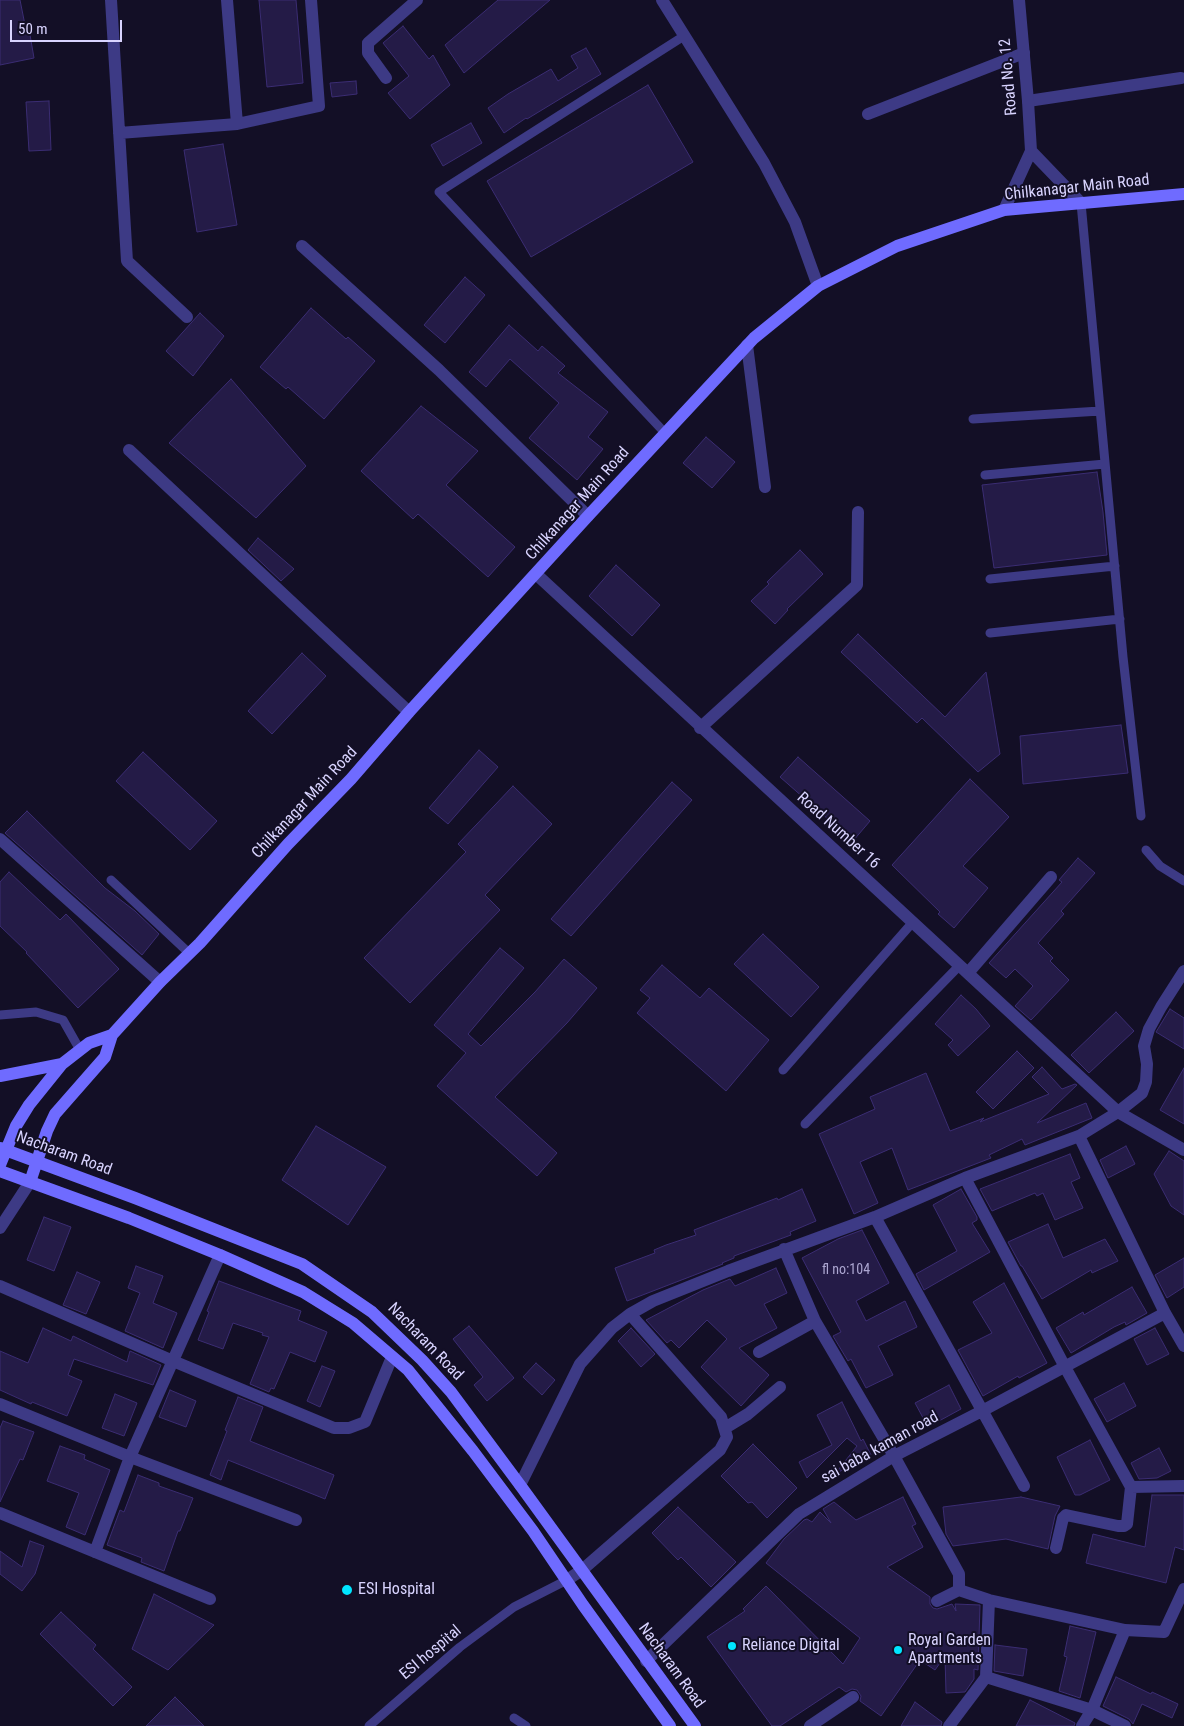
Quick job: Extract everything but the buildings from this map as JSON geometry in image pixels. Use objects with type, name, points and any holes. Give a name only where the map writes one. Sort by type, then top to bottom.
[{"type":"main road","name":"Chilkanagar Main Road","points":[[112,1034],[288,844],[351,779],[588,516],[747,345],[786,311],[818,286],[897,246],[1004,210],[1184,194]]},
{"type":"main road","points":[[0,1165],[3,1149],[16,1126],[29,1105],[62,1064],[89,1043],[112,1034]]},
{"type":"main road","points":[[30,1182],[47,1131],[55,1114],[105,1057],[112,1034]]},
{"type":"main road","points":[[0,1076],[62,1064]]},
{"type":"main road","name":"Nacharam Road","points":[[3,1149],[135,1198],[302,1264],[372,1312],[422,1360],[451,1392],[694,1726]]},
{"type":"main road","name":"Nacharam Road","points":[[0,1171],[129,1218],[220,1254],[303,1292],[353,1323],[408,1370],[473,1451],[670,1726]]},
{"type":"street","points":[[111,0],[127,261],[186,317]]},
{"type":"street","points":[[227,0],[237,124]]},
{"type":"street","points":[[119,132],[237,124],[320,106],[311,0]]},
{"type":"street","points":[[386,78],[368,53],[368,43],[417,0]]},
{"type":"street","points":[[662,0],[764,164],[795,222],[818,286]]},
{"type":"street","name":"Road No. 12","points":[[1019,0],[1031,150]]},
{"type":"street","points":[[868,114],[1024,53]]},
{"type":"street","points":[[1028,101],[1181,78]]},
{"type":"street","points":[[1004,210],[1031,150],[1081,203]]},
{"type":"street","points":[[302,246],[439,370],[588,516]]},
{"type":"street","points":[[747,345],[765,487]]},
{"type":"street","points":[[129,450],[410,712]]},
{"type":"street","points":[[700,728],[857,585],[858,512]]},
{"type":"street","name":"Road Number 16","points":[[536,574],[700,728],[1118,1112],[1184,1150]]},
{"type":"street","points":[[0,839],[160,982]]},
{"type":"street","points":[[964,969],[1051,878]]},
{"type":"street","points":[[520,1485],[580,1364],[612,1328],[630,1314],[653,1301],[784,1249],[875,1217],[965,1178],[1079,1136],[1118,1112],[1142,1093],[1146,1082],[1144,1046],[1149,1029],[1184,971]]},
{"type":"street","points":[[1079,1136],[1165,1313],[1184,1346]]},
{"type":"street","points":[[965,1178],[1131,1488],[1127,1524],[1118,1526],[1066,1515],[1063,1518],[1056,1548]]},
{"type":"street","points":[[0,1228],[30,1182]]},
{"type":"street","points":[[875,1217],[1024,1486]]},
{"type":"street","points":[[784,1249],[814,1321],[894,1456],[959,1574],[959,1590]]},
{"type":"street","points":[[95,1552],[130,1457],[174,1362],[220,1254]]},
{"type":"street","points":[[0,1286],[174,1362],[334,1428],[349,1428],[365,1422],[392,1357]]},
{"type":"street","name":"sai baba kaman road","points":[[646,1660],[799,1514],[894,1456],[1165,1313]]},
{"type":"street","points":[[567,1580],[582,1570],[720,1450],[727,1437],[721,1417],[630,1314]]},
{"type":"street","points":[[759,1352],[814,1321]]},
{"type":"street","points":[[725,1428],[748,1414],[780,1387]]},
{"type":"street","points":[[0,1404],[130,1457],[296,1520]]},
{"type":"street","points":[[1131,1488],[1184,1486]]},
{"type":"street","points":[[0,1513],[210,1599]]},
{"type":"street","points":[[937,1601],[959,1590],[989,1600],[1125,1630],[1164,1632],[1184,1589]]},
{"type":"street","points":[[949,1726],[986,1677],[989,1600]]},
{"type":"street","points":[[1082,1726],[1092,1710],[1125,1630]]},
{"type":"street","points":[[986,1677],[1092,1710],[1125,1726]]},
{"type":"street","points":[[810,1726],[853,1697]]},
{"type":"lane","points":[[666,434],[439,192],[684,36]]},
{"type":"lane","points":[[1081,203],[1120,619],[1141,816]]},
{"type":"lane","points":[[973,419],[1100,411]]},
{"type":"lane","points":[[986,475],[1105,464]]},
{"type":"lane","points":[[990,579],[1115,566]]},
{"type":"lane","points":[[990,633],[1120,619]]},
{"type":"lane","points":[[1146,850],[1160,866],[1184,881]]},
{"type":"lane","points":[[111,880],[189,953]]},
{"type":"lane","points":[[783,1070],[913,922]]},
{"type":"lane","points":[[805,1124],[964,969]]},
{"type":"lane","points":[[0,1015],[36,1012],[63,1020],[80,1050]]},
{"type":"lane","name":"ESI hospital","points":[[369,1726],[460,1647],[514,1607],[567,1580]]},
{"type":"lane","points":[[514,1718],[526,1726]]},
{"type":"place","name":"ESI Hospital","points":[[347,1590]]},
{"type":"place","name":"Reliance Digital","points":[[732,1646]]},
{"type":"place","name":"Royal Garden Apartments","points":[[898,1650]]}]
